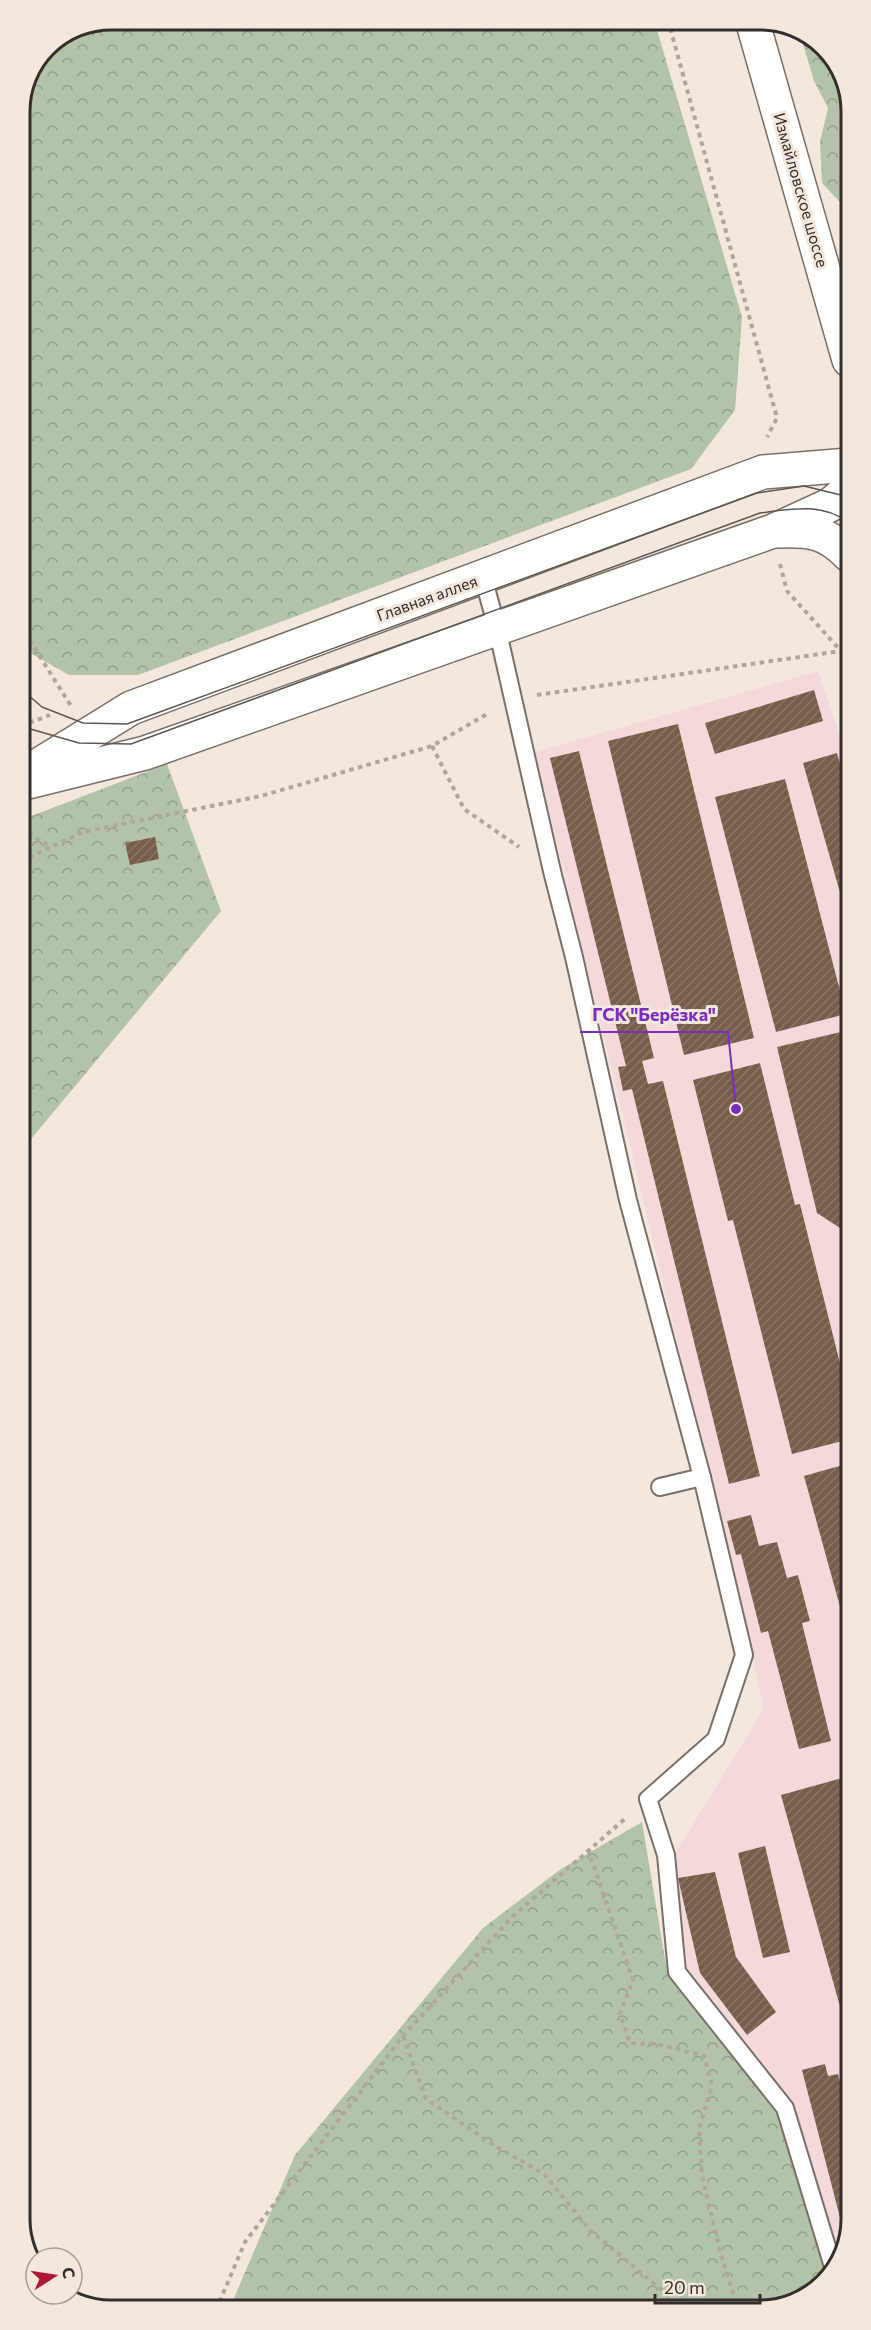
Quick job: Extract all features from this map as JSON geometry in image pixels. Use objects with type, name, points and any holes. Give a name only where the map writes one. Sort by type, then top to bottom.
[{"type":"main road","name":"Измайловское шоссе","points":[[755,30],[841,318]]},
{"type":"main road","name":"Главная аллея","points":[[30,770],[131,708],[763,472],[841,466]]},
{"type":"main road","points":[[776,546],[841,496]]},
{"type":"main road","points":[[30,782],[145,753],[497,628],[776,546],[807,530],[826,538],[841,549]]},
{"type":"lane","points":[[483,577],[574,957],[628,1200],[702,1477],[744,1655],[716,1738],[648,1799],[666,1855],[677,1972],[785,2108],[831,2259]]},
{"type":"lane","points":[[660,1487],[702,1477]]},
{"type":"path","points":[[672,30],[777,418]]},
{"type":"path","points":[[776,546],[787,591],[841,651]]},
{"type":"path","points":[[30,641],[72,707]]},
{"type":"path","points":[[30,857],[83,832],[261,796],[432,746],[513,698],[841,651]]},
{"type":"path","points":[[432,746],[464,809],[552,871]]},
{"type":"path","points":[[30,834],[50,847]]},
{"type":"path","points":[[220,2300],[245,2242],[403,2036],[511,1918],[648,1799]]},
{"type":"path","points":[[588,1849],[633,1980],[620,2014],[630,2043],[662,2045],[704,2056],[712,2086],[699,2129],[702,2176],[720,2251],[735,2300]]},
{"type":"path","points":[[403,2036],[426,2099],[495,2146],[544,2174],[590,2230],[671,2300]]},
{"type":"shaded area","points":[[818,671],[841,740],[841,2219],[835,2249],[789,2101],[684,1973],[672,1859],[764,1708],[535,752]]},
{"type":"green space","points":[[111,30],[657,30],[742,317],[735,410],[691,469],[138,675],[69,675],[30,653],[30,106],[38,75],[47,62],[58,50],[85,34]]},
{"type":"green space","points":[[803,43],[824,62],[838,90],[841,111],[841,203],[822,183],[820,142],[828,108],[814,81]]},
{"type":"green space","points":[[167,764],[221,911],[30,1140],[30,817]]},
{"type":"green space","points":[[642,1822],[668,1977],[776,2111],[824,2268],[813,2280],[796,2292],[760,2300],[233,2300],[295,2155],[483,1928],[561,1869]]},
{"type":"building","points":[[814,690],[823,721],[715,754],[705,723]]},
{"type":"building","points":[[678,724],[754,1038],[684,1055],[608,741]]},
{"type":"building","points":[[579,751],[654,1058],[642,1061],[648,1084],[663,1081],[760,1476],[729,1484],[632,1089],[623,1091],[618,1067],[626,1066],[550,758]]},
{"type":"building","points":[[837,753],[841,767],[841,896],[803,763]]},
{"type":"building","points":[[785,779],[841,995],[841,1015],[776,1032],[715,797]]},
{"type":"building","points":[[155,837],[159,859],[130,865],[125,843]]},
{"type":"building","points":[[841,1032],[841,1232],[840,1228],[817,1213],[777,1047]]},
{"type":"building","points":[[760,1063],[795,1205],[800,1204],[841,1367],[841,1441],[792,1454],[733,1220],[728,1221],[693,1080]]},
{"type":"building","points":[[841,1466],[841,1610],[804,1476]]},
{"type":"building","points":[[751,1515],[759,1546],[777,1542],[787,1578],[798,1575],[810,1621],[802,1623],[831,1741],[799,1749],[768,1631],[761,1633],[741,1554],[736,1555],[727,1521]]},
{"type":"building","points":[[841,1778],[841,2010],[781,1795]]},
{"type":"building","points":[[765,1846],[790,1952],[763,1958],[738,1853]]},
{"type":"building","points":[[715,1872],[736,1957],[776,2012],[747,2035],[700,1973],[678,1878]]},
{"type":"building","points":[[825,2064],[828,2076],[838,2074],[841,2086],[841,2221],[802,2070]]},
{"type":"tram line","points":[[30,697],[42,707],[83,723],[127,724],[757,493],[804,486],[841,495]]},
{"type":"tram line","points":[[30,729],[79,743],[131,744],[760,513],[806,509],[828,512],[841,517]]},
{"type":"place","name":"ГСК \"Берёзка\"","points":[[736,1109]]}]
